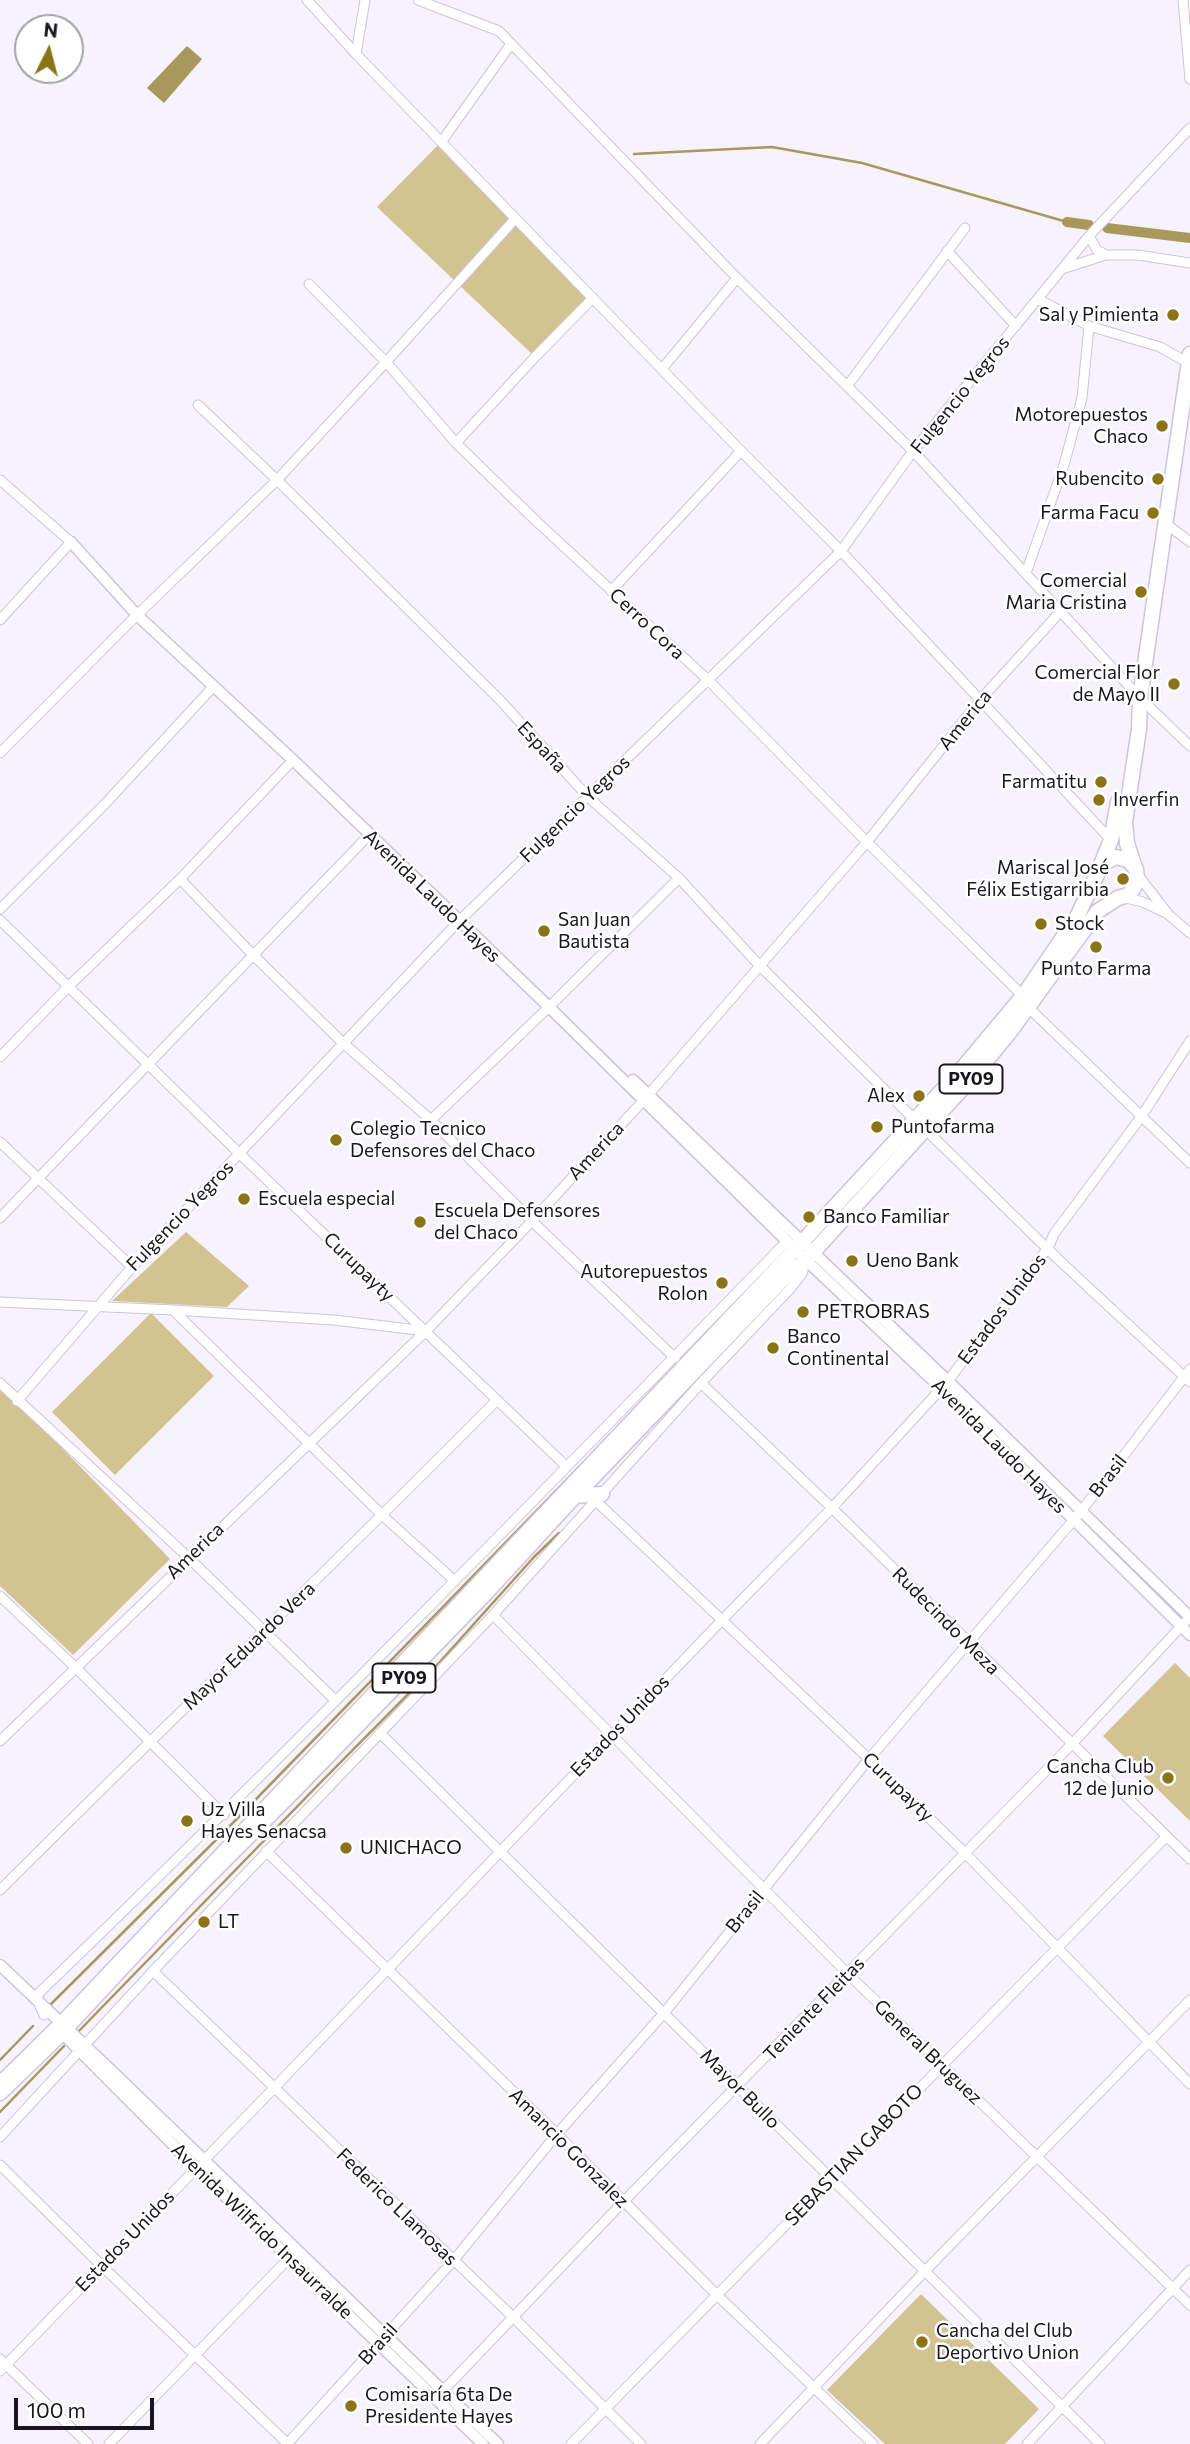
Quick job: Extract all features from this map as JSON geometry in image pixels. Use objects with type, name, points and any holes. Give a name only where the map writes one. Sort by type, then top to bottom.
[{"type":"highway","name":"PY09","points":[[0,2093],[920,1124],[998,1029],[1026,1002],[1098,911],[1136,886],[1136,871],[1127,843],[1125,822],[1139,729],[1140,698],[1190,361]]},
{"type":"highway","name":"PY09","points":[[1026,1002],[1077,917],[1111,840],[1131,727],[1140,698]]},
{"type":"highway","points":[[1120,898],[1105,894],[1097,883],[1098,872],[1106,861],[1116,857],[1128,860],[1136,871]]},
{"type":"highway","name":"PY09","points":[[0,2084],[62,2028],[477,1602],[785,1277],[800,1249]]},
{"type":"highway","points":[[575,1496],[599,1498]]},
{"type":"street","points":[[307,0],[515,219],[841,551],[1111,840]]},
{"type":"street","points":[[356,54],[365,0]]},
{"type":"street","points":[[418,0],[499,31],[737,278],[913,451],[1140,698],[1190,746]]},
{"type":"street","points":[[1183,0],[1190,79]]},
{"type":"street","points":[[442,141],[511,44]]},
{"type":"street","name":"Fulgencio Yegros","points":[[16,1401],[132,1266],[460,920],[841,551],[913,451],[1089,236],[1190,128]]},
{"type":"street","points":[[0,753],[137,615],[277,480],[515,219]]},
{"type":"street","points":[[848,385],[965,228]]},
{"type":"street","points":[[1089,236],[1097,250],[1106,255]]},
{"type":"street","points":[[947,251],[1016,326]]},
{"type":"street","points":[[1062,269],[1106,255],[1138,255],[1190,263]]},
{"type":"street","points":[[662,369],[737,278]]},
{"type":"street","name":"Cerro Cora","points":[[309,285],[386,362],[456,443],[707,679],[1026,1002],[1190,1163]]},
{"type":"street","points":[[456,443],[593,298]]},
{"type":"street","points":[[1038,299],[1089,326],[1160,347],[1190,361]]},
{"type":"street","points":[[1026,573],[1064,465],[1082,398],[1089,326]]},
{"type":"street","name":"España","points":[[198,405],[500,700],[588,797],[679,878],[759,965],[920,1124],[1048,1248],[1188,1376]]},
{"type":"street","points":[[611,591],[741,451]]},
{"type":"street","points":[[0,480],[71,542],[0,620]]},
{"type":"street","points":[[1165,523],[1190,542]]},
{"type":"street","name":"Avenida Laudo Hayes","points":[[71,542],[137,615],[551,1006],[800,1249],[1082,1510],[1190,1618]]},
{"type":"street","name":"America","points":[[0,1741],[426,1331],[532,1221],[645,1098],[867,842],[980,701],[1061,611]]},
{"type":"street","points":[[0,909],[104,806],[212,687]]},
{"type":"street","points":[[0,1057],[180,879],[293,760]]},
{"type":"street","points":[[0,1219],[369,835]]},
{"type":"street","points":[[1136,871],[1169,915],[1190,933]]},
{"type":"street","points":[[431,1120],[551,1006],[679,878]]},
{"type":"street","points":[[180,879],[342,1042],[431,1120],[675,1358]]},
{"type":"street","points":[[1120,898],[1143,902],[1169,915]]},
{"type":"street","name":"Curupayty","points":[[0,920],[496,1401],[568,1467]]},
{"type":"street","name":"Estados Unidos","points":[[2,2365],[102,2266],[832,1508],[945,1384],[1048,1248],[1054,1234],[1141,1117],[1190,1041]]},
{"type":"street","points":[[0,1142],[132,1266]]},
{"type":"street","points":[[44,2015],[37,1999],[39,1993],[224,1815],[675,1358],[800,1249]]},
{"type":"street","points":[[0,2137],[152,1971],[493,1615],[701,1383],[789,1290],[802,1274],[800,1249]]},
{"type":"street","points":[[0,1302],[334,1320],[426,1331]]},
{"type":"street","points":[[173,1310],[383,1516],[455,1581]]},
{"type":"street","name":"Brasil","points":[[288,2444],[453,2261],[557,2134],[664,2013],[869,1759],[1082,1510],[1188,1376]]},
{"type":"street","points":[[0,1383],[16,1401],[188,1558],[335,1700]]},
{"type":"street","name":"Rudecindo Meza","points":[[701,1383],[1190,1859]]},
{"type":"street","name":"Avenida Laudo Hayes","points":[[945,1384],[1073,1520],[1190,1635]]},
{"type":"street","name":"Mayor Eduardo Vera","points":[[0,1890],[149,1741],[383,1516],[496,1401]]},
{"type":"street","name":"Curupayty","points":[[599,1498],[965,1853],[1190,2084]]},
{"type":"street","points":[[0,1596],[224,1815]]},
{"type":"street","name":"General Bruguez","points":[[493,1615],[848,1974],[1190,2305]]},
{"type":"street","name":"Teniente Fleitas","points":[[440,2395],[623,2202],[1072,1744],[1190,1618]]},
{"type":"street","name":"Mayor Bullo","points":[[380,1733],[1100,2444]]},
{"type":"street","name":"SEBASTIAN GABOTO","points":[[571,2444],[1166,1836]]},
{"type":"street","name":"Amancio Gonzalez","points":[[266,1851],[557,2134],[717,2295],[873,2444]]},
{"type":"street","points":[[0,1965],[37,1999],[62,2028]]},
{"type":"street","name":"Federico Llamosas","points":[[152,1971],[513,2317],[641,2444]]},
{"type":"street","name":"Avenida Wilfrido Insaurralde","points":[[0,1974],[62,2028],[440,2395],[498,2444]]},
{"type":"street","points":[[760,2444],[1190,2000]]},
{"type":"street","name":"Avenida Wilfrido Insaurralde","points":[[83,2049],[98,2057],[200,2164]]},
{"type":"street","points":[[0,2165],[288,2444]]},
{"type":"street","points":[[109,2444],[293,2253]]},
{"type":"street","points":[[1027,2444],[1190,2270]]},
{"type":"street","points":[[2,2365],[88,2444]]},
{"type":"street","name":"Avenida Wilfrido Insaurralde","points":[[440,2395],[483,2444]]},
{"type":"shaded area","points":[[187,46],[202,59],[164,103],[147,88]]},
{"type":"shaded area","points":[[442,141],[593,298],[535,357],[377,207]]},
{"type":"shaded area","points":[[186,1232],[249,1286],[227,1307],[112,1301]]},
{"type":"shaded area","points":[[151,1313],[214,1376],[115,1475],[52,1412]]},
{"type":"shaded area","points":[[0,1384],[170,1559],[73,1655],[0,1586]]},
{"type":"shaded area","name":"Cancha Club 12 de Junio","points":[[1175,1663],[1190,1678],[1190,1821],[1103,1736]]},
{"type":"shaded area","name":"Cancha del Club Deportivo Union","points":[[921,2294],[1039,2409],[1005,2444],[885,2444],[827,2390]]},
{"type":"waterway","points":[[634,154],[772,147],[862,163],[1067,222]]},
{"type":"waterway","points":[[1067,222],[1089,225]]},
{"type":"waterway","points":[[1107,228],[1190,238]]},
{"type":"waterway","points":[[51,2004],[226,1830],[579,1467]]},
{"type":"waterway","points":[[76,2034],[438,1664],[559,1533]]},
{"type":"waterway","points":[[0,2060],[33,2026]]},
{"type":"waterway","points":[[0,2112],[64,2046]]},
{"type":"place","name":"Sal y Pimienta","points":[[1173,315]]},
{"type":"place","name":"Motorepuestos Chaco","points":[[1162,426]]},
{"type":"place","name":"Rubencito","points":[[1158,479]]},
{"type":"place","name":"Farma Facu","points":[[1153,513]]},
{"type":"place","name":"Comercial Maria Cristina","points":[[1141,592]]},
{"type":"place","name":"Comercial Flor de Mayo II","points":[[1174,684]]},
{"type":"place","name":"Farmatitu","points":[[1101,782]]},
{"type":"place","name":"Inverfin","points":[[1099,800]]},
{"type":"place","name":"Mariscal José Félix Estigarribia","points":[[1123,879]]},
{"type":"place","name":"Stock","points":[[1041,924]]},
{"type":"place","name":"San Juan Bautista","points":[[544,931]]},
{"type":"place","name":"Punto Farma","points":[[1096,947]]},
{"type":"place","name":"Alex","points":[[919,1096]]},
{"type":"place","name":"Puntofarma","points":[[877,1127]]},
{"type":"place","name":"Colegio Tecnico Defensores del Chaco","points":[[336,1140]]},
{"type":"place","name":"Escuela especial","points":[[244,1199]]},
{"type":"place","name":"Banco Familiar","points":[[809,1217]]},
{"type":"place","name":"Escuela Defensores del Chaco","points":[[420,1222]]},
{"type":"place","name":"Ueno Bank","points":[[852,1261]]},
{"type":"place","name":"Autorepuestos Rolon","points":[[722,1283]]},
{"type":"place","name":"PETROBRAS","points":[[803,1312]]},
{"type":"place","name":"Banco Continental","points":[[773,1348]]},
{"type":"place","name":"Cancha Club 12 de Junio","points":[[1168,1778]]},
{"type":"place","name":"Uz Villa Hayes Senacsa","points":[[187,1821]]},
{"type":"place","name":"UNICHACO","points":[[346,1848]]},
{"type":"place","name":"LT","points":[[204,1922]]},
{"type":"place","name":"Cancha del Club Deportivo Union","points":[[922,2342]]},
{"type":"place","name":"Comisaría 6ta De Presidente Hayes","points":[[351,2406]]}]
